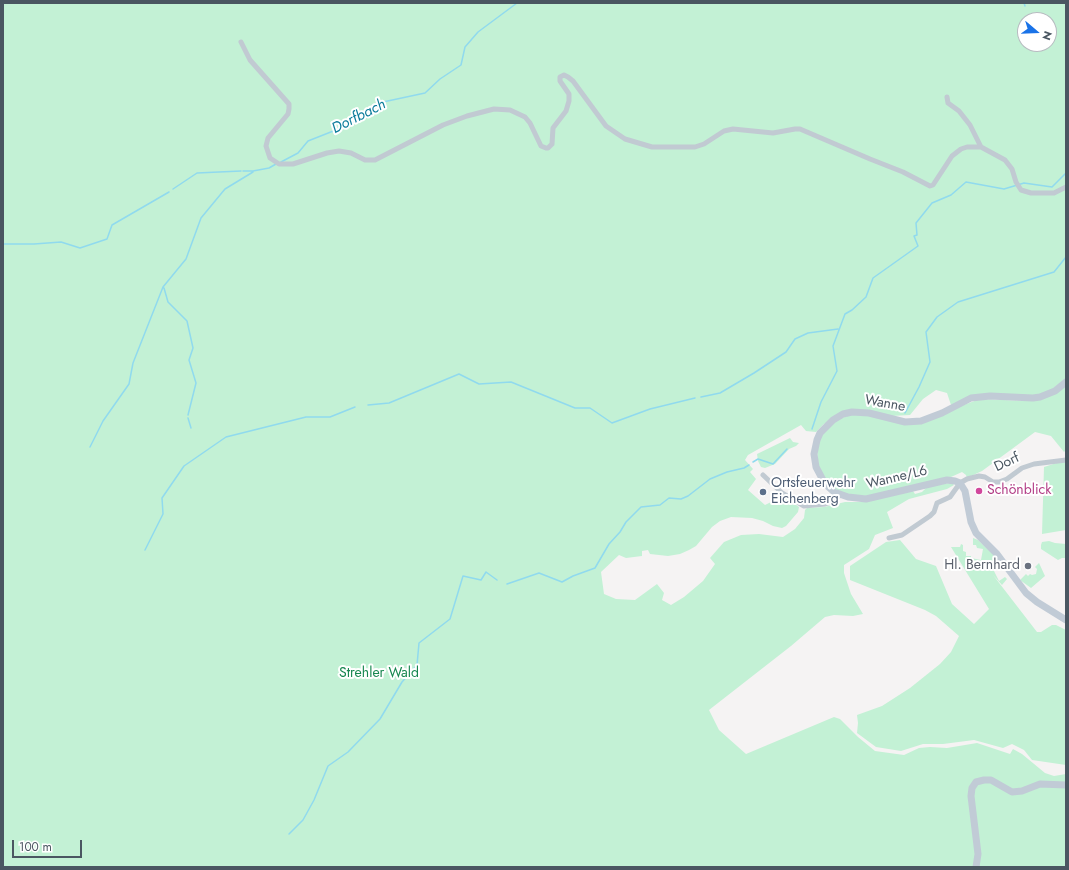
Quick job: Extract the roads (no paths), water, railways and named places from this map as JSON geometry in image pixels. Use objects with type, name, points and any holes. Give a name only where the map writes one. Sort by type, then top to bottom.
[{"type":"street","points":[[241,42],[250,60],[289,104],[288,114],[267,141],[266,146],[270,158],[277,164],[293,164],[327,153],[339,151],[351,153],[365,160],[375,160],[443,125],[467,116],[494,109],[510,110],[525,117],[530,123],[541,146],[548,148],[552,144],[553,128],[563,115],[569,101],[568,92],[560,81],[560,77],[564,75],[573,81],[606,126],[625,140],[652,147],[695,147],[704,144],[724,131],[733,129],[773,133],[800,129],[870,160],[903,172],[930,186],[933,185],[952,156],[961,149],[967,147],[981,147],[1005,160],[1012,169],[1017,184],[1021,190],[1031,193],[1054,193],[1066,187]]},
{"type":"street","points":[[947,97],[948,103],[959,111],[970,125],[981,147]]},
{"type":"street","name":"Wanne","points":[[840,495],[831,490],[822,480],[816,467],[814,454],[820,433],[833,420],[843,414],[852,412],[870,413],[905,422],[921,421],[942,413],[971,398],[990,396],[1033,398],[1055,391],[1066,382]]},
{"type":"street","name":"Dorf","points":[[889,538],[902,535],[934,512],[937,502],[950,497],[960,483],[967,479],[979,476],[985,477],[993,482],[999,482],[1007,479],[1022,468],[1034,464],[1066,460]]},
{"type":"street","points":[[763,474],[782,493],[804,506],[825,504],[834,501],[840,495]]},
{"type":"street","name":"Wanne/L6","points":[[840,495],[863,499],[944,481],[953,480],[960,483]]},
{"type":"street","points":[[960,483],[965,491],[970,522],[976,532],[997,554],[1026,593],[1037,602],[1066,620]]},
{"type":"street","points":[[976,867],[978,854],[971,796],[972,788],[976,782],[991,780],[1012,792],[1022,791],[1040,784],[1066,785]]},
{"type":"waterway","name":"Dorfbach","points":[[281,162],[298,153],[308,141],[351,124],[383,102],[425,93],[440,79],[461,65],[465,47],[478,32],[517,3]]},
{"type":"waterway","name":"Dorfbach","points":[[243,171],[269,168],[276,164]]},
{"type":"waterway","name":"Dorfbach","points":[[173,189],[197,173],[241,171]]},
{"type":"waterway","points":[[90,447],[103,421],[129,384],[133,363],[163,287],[186,259],[201,218],[225,189],[253,172]]},
{"type":"waterway","points":[[812,429],[821,402],[837,371],[833,346],[845,314],[852,310],[866,297],[873,278],[918,246],[914,236],[917,235],[916,223],[932,203],[951,195],[966,182],[1004,189],[1024,183],[1052,187],[1066,173]]},
{"type":"waterway","name":"Dorfbach","points":[[3,244],[61,242],[80,248],[107,239],[112,225],[169,192]]},
{"type":"waterway","points":[[905,413],[930,362],[926,332],[937,317],[958,302],[1054,272],[1066,257]]},
{"type":"waterway","points":[[164,288],[168,302],[187,321],[193,348],[189,360],[196,383],[188,415]]},
{"type":"waterway","points":[[701,397],[720,393],[754,373],[786,352],[795,339],[808,333],[838,329]]},
{"type":"waterway","points":[[368,405],[389,403],[459,374],[479,384],[511,382],[575,408],[590,408],[612,423],[650,409],[695,398]]},
{"type":"waterway","points":[[145,550],[163,514],[162,498],[184,466],[226,437],[306,417],[330,417],[355,407]]},
{"type":"waterway","points":[[188,418],[191,428]]},
{"type":"waterway","points":[[753,462],[758,459],[773,464],[787,449]]},
{"type":"waterway","points":[[507,584],[539,573],[562,582],[573,576],[595,568],[609,544],[620,532],[626,522],[641,507],[660,505],[669,498],[681,499],[688,496],[710,479],[749,465]]},
{"type":"waterway","points":[[289,834],[303,820],[314,800],[328,766],[348,752],[380,719],[402,682],[417,665],[419,643],[450,619],[463,576],[481,580],[486,572],[497,580]]},
{"type":"place","name":"Schönblick","points":[[979,491]]},
{"type":"place","name":"Ortsfeuerwehr Eichenberg","points":[[763,492]]},
{"type":"place","name":"Hl. Bernhard","points":[[1028,566]]},
{"type":"park label","name":"Strehler Wald","points":[[379,674]]}]
